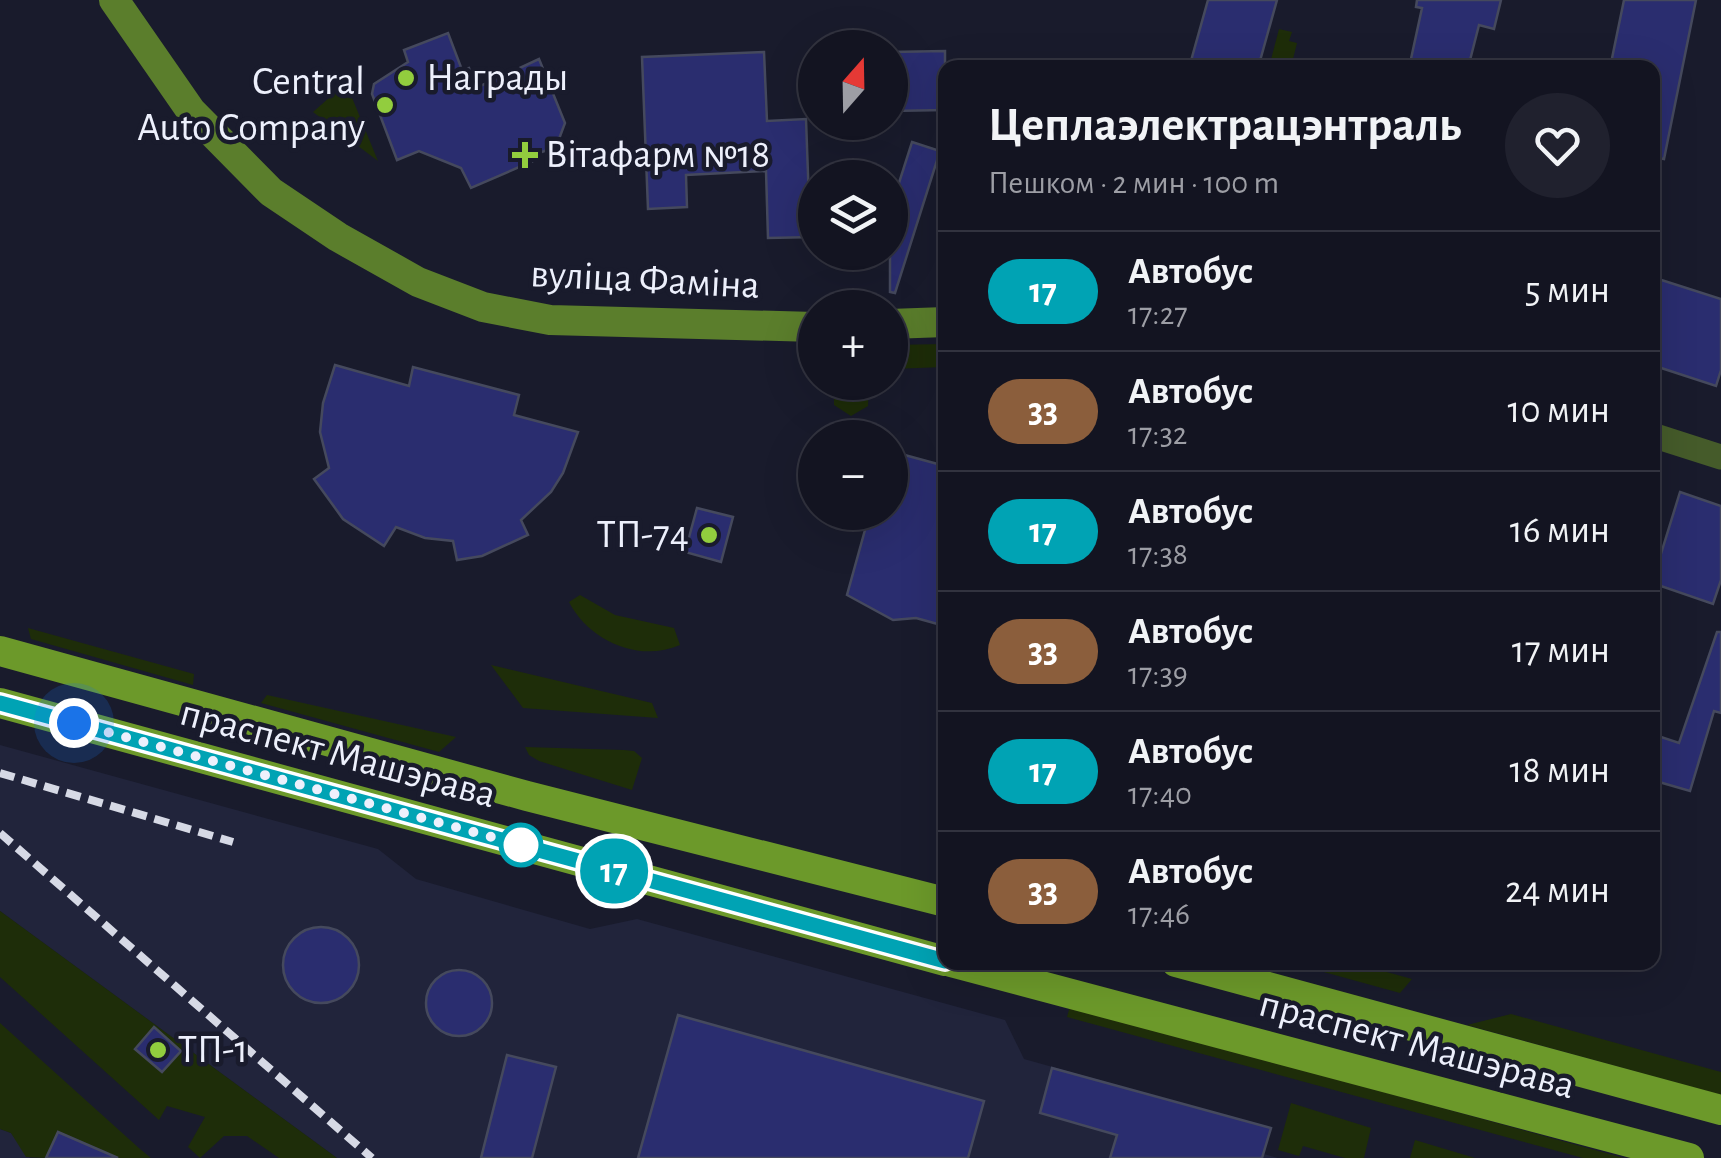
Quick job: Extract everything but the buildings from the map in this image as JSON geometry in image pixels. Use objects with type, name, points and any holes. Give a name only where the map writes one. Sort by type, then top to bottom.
[{"type":"main road","name":"праспект Машэрава","points":[[0,651],[508,791],[938,900]]},
{"type":"main road","name":"праспект Машэрава","points":[[0,702],[938,959]]},
{"type":"main road","name":"праспект Машэрава","points":[[998,970],[1689,1158]]},
{"type":"main road","name":"праспект Машэрава","points":[[1205,970],[1721,1110]]},
{"type":"street","name":"вуліца Фаміна","points":[[114,0],[191,110],[272,192],[338,237],[418,282],[483,307],[550,320],[798,327]]},
{"type":"street","points":[[908,323],[938,322]]},
{"type":"street","points":[[1660,438],[1721,457]]},
{"type":"shaded area","points":[[0,745],[378,849],[416,879],[590,929],[637,919],[1005,1020],[1024,1059],[1271,1128],[1264,1154],[1278,1158],[337,1158],[0,911]]},
{"type":"shaded area","points":[[0,1129],[11,1133],[30,1158],[0,1158]]},
{"type":"green space","points":[[1279,29],[1292,32],[1289,41],[1297,43],[1293,60],[1271,60]]},
{"type":"green space","points":[[346,83],[378,161],[313,112]]},
{"type":"green space","points":[[938,344],[938,367],[908,368],[908,345]]},
{"type":"green space","points":[[834,400],[868,400],[868,406],[851,416],[834,405]]},
{"type":"green space","points":[[580,595],[615,615],[674,628],[680,645],[648,651],[617,645],[589,628],[578,616],[569,602]]},
{"type":"green space","points":[[28,628],[194,674],[193,685],[31,639]]},
{"type":"green space","points":[[491,665],[652,703],[658,718],[523,708]]},
{"type":"green space","points":[[267,695],[456,737],[439,752],[261,703]]},
{"type":"green space","points":[[525,747],[624,750],[634,751],[642,758],[632,790],[539,761]]},
{"type":"green space","points":[[0,911],[337,1158],[279,1158],[247,1136],[224,1136],[200,1158],[188,1147],[205,1117],[167,1106],[159,1120],[0,977]]},
{"type":"green space","points":[[1316,970],[1379,970],[1412,979],[1400,993]]},
{"type":"green space","points":[[1070,1006],[1624,1158],[1583,1158],[1067,1017]]},
{"type":"green space","points":[[1511,1014],[1721,1072],[1721,1095],[1467,1025]]},
{"type":"green space","points":[[0,1023],[151,1158],[100,1158],[103,1151],[58,1132],[46,1158],[26,1157],[11,1133],[0,1129]]},
{"type":"green space","points":[[1291,1103],[1371,1128],[1364,1158],[1345,1158],[1303,1146],[1299,1156],[1278,1150]]},
{"type":"green space","points":[[1415,1140],[1475,1158],[1410,1158]]},
{"type":"railway","points":[[0,773],[233,842]]},
{"type":"railway","points":[[0,833],[372,1158]]},
{"type":"bus line","name":"17","points":[[0,703],[938,959]]},
{"type":"place","name":"Награды","points":[[406,78]]},
{"type":"place","name":"Central Auto Company","points":[[385,105]]},
{"type":"place","name":"Вітафарм №18","points":[[525,155]]},
{"type":"place","name":"ТП-74","points":[[709,535]]},
{"type":"place","name":"ТП-1","points":[[158,1050]]},
{"type":"route","points":[[74,723],[521,845]]}]
